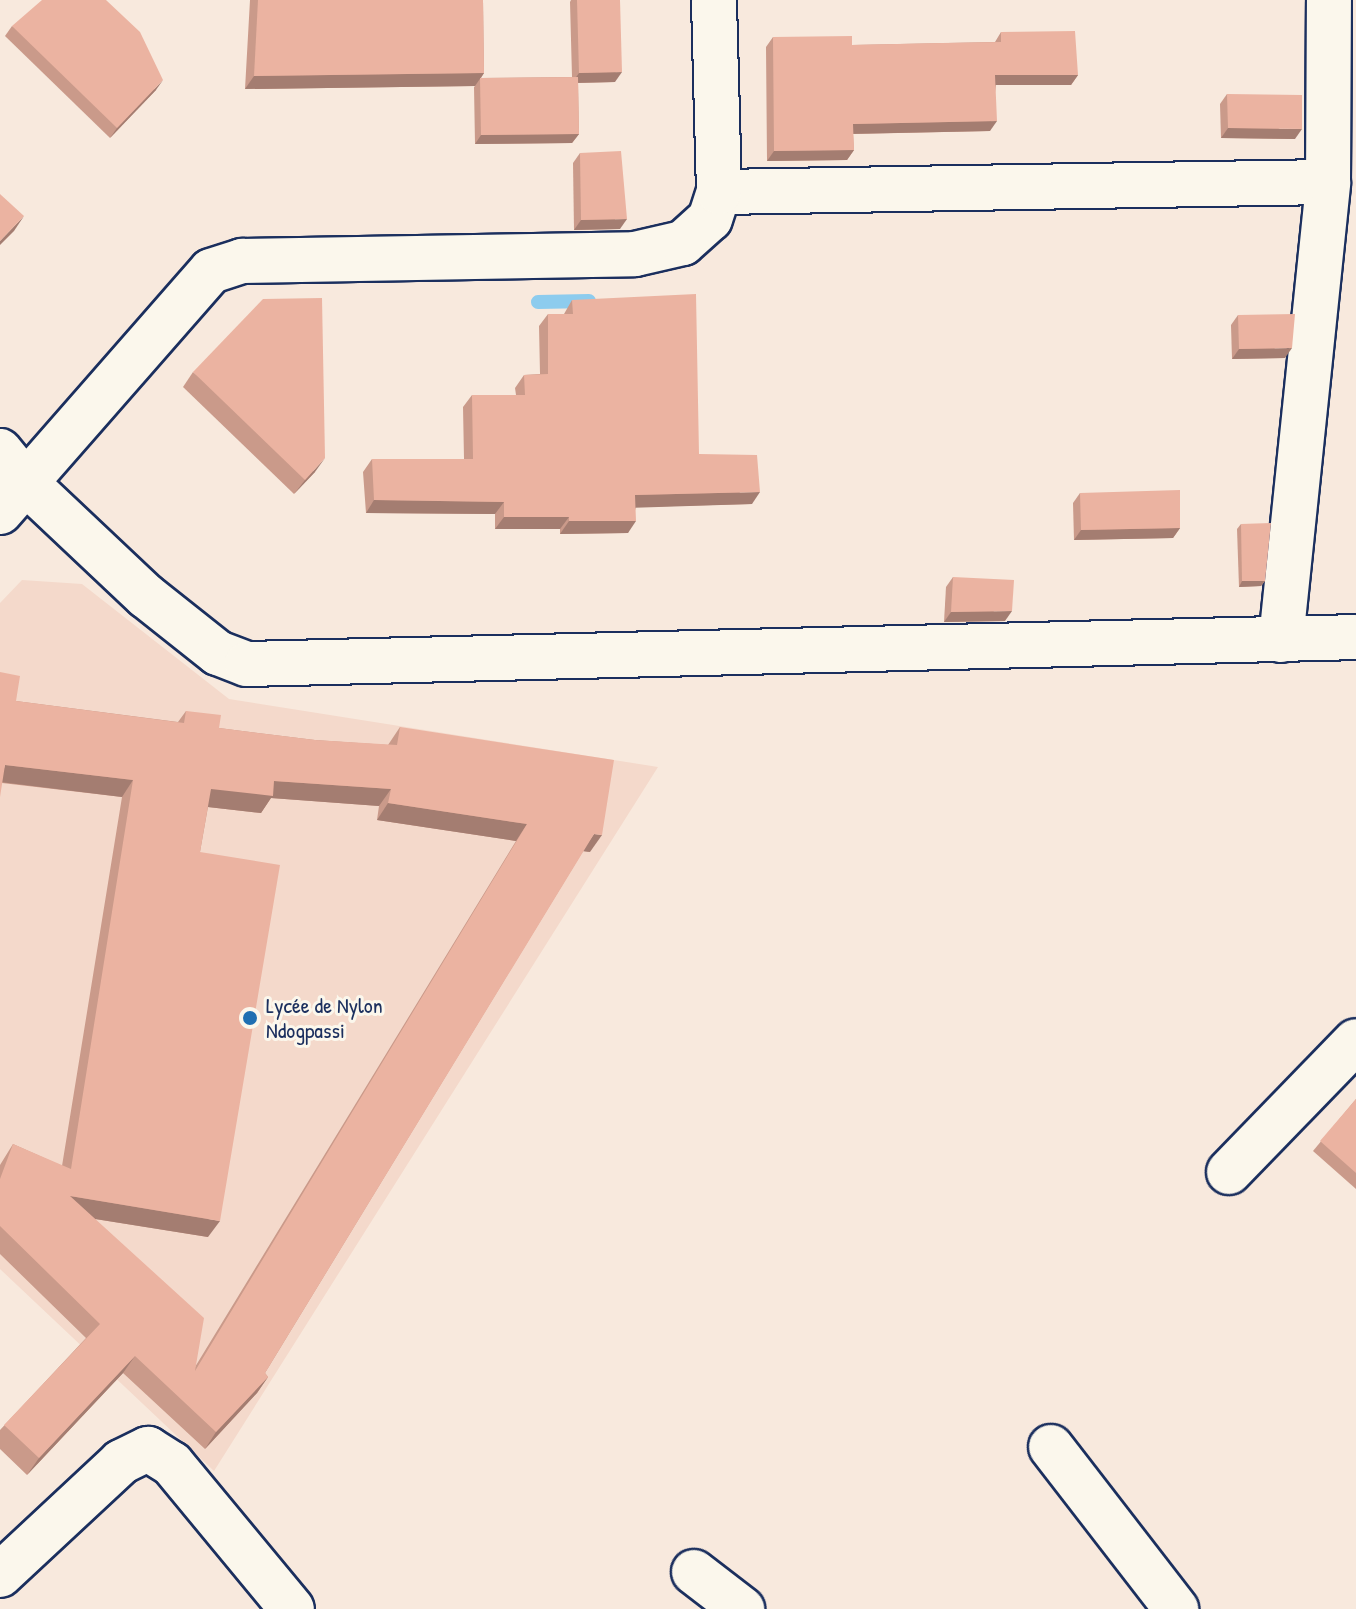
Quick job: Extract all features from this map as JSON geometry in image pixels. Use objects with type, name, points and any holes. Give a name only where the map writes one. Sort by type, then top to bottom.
[{"type":"street","points":[[714,0],[719,192],[710,219],[683,243],[635,254],[242,261],[211,271],[9,482],[218,653],[247,664],[1356,637]]},
{"type":"street","points":[[1281,640],[1328,182],[1329,0]]},
{"type":"street","points":[[719,192],[1328,182]]},
{"type":"street","points":[[1229,1172],[1356,1041]]},
{"type":"street","points":[[1051,1447],[1176,1609]]},
{"type":"street","points":[[2,1569],[121,1462],[148,1449],[172,1464],[292,1609]]},
{"type":"street","points":[[694,1572],[742,1609]]},
{"type":"shaded area","name":"Lycée de Nylon Ndogpassi","points":[[22,580],[82,584],[229,699],[658,767],[214,1471],[0,1269],[0,603]]},
{"type":"building","points":[[42,0],[106,0],[140,32],[163,80],[117,128],[12,26]]},
{"type":"building","points":[[258,0],[483,0],[484,73],[254,76]]},
{"type":"building","points":[[577,0],[620,0],[622,72],[579,73]]},
{"type":"building","points":[[1075,31],[1078,75],[995,75],[997,121],[853,124],[854,150],[774,151],[773,37],[852,36],[852,45],[1001,42],[1001,32]]},
{"type":"building","points":[[578,77],[579,134],[481,135],[480,78]]},
{"type":"building","points":[[1227,94],[1302,95],[1302,129],[1228,128]]},
{"type":"building","points":[[621,151],[627,219],[581,220],[580,153]]},
{"type":"building","points":[[0,194],[24,216],[0,241]]},
{"type":"building","points":[[696,294],[699,454],[757,455],[760,492],[635,495],[636,521],[504,517],[504,502],[374,500],[372,459],[473,459],[472,395],[525,395],[524,375],[548,374],[548,314],[573,314],[572,300]]},
{"type":"building","points":[[322,298],[325,458],[305,480],[193,372],[263,299]]},
{"type":"building","points":[[1295,314],[1292,348],[1239,349],[1238,315]]},
{"type":"building","points":[[1180,490],[1180,528],[1081,530],[1080,493]]},
{"type":"building","points":[[1271,523],[1265,581],[1242,581],[1241,524]]},
{"type":"building","points":[[953,577],[1014,580],[1012,611],[951,612]]},
{"type":"building","points":[[0,672],[20,676],[16,701],[184,723],[186,711],[221,715],[219,728],[315,740],[397,745],[400,727],[614,760],[602,835],[594,834],[265,1373],[268,1377],[216,1432],[135,1356],[39,1458],[4,1425],[100,1324],[0,1226],[0,1179],[13,1144],[71,1169],[133,780],[5,765],[0,797]],"holes":[[[274,781],[391,789],[388,803],[527,824],[195,1371],[204,1318],[70,1196],[220,1221],[280,865],[200,852],[211,789],[273,796]]]},
{"type":"building","points":[[1356,1099],[1356,1173],[1320,1141]]},
{"type":"waterway","points":[[538,302],[589,301]]},
{"type":"place","name":"Lycée de Nylon Ndogpassi","points":[[250,1018]]}]
